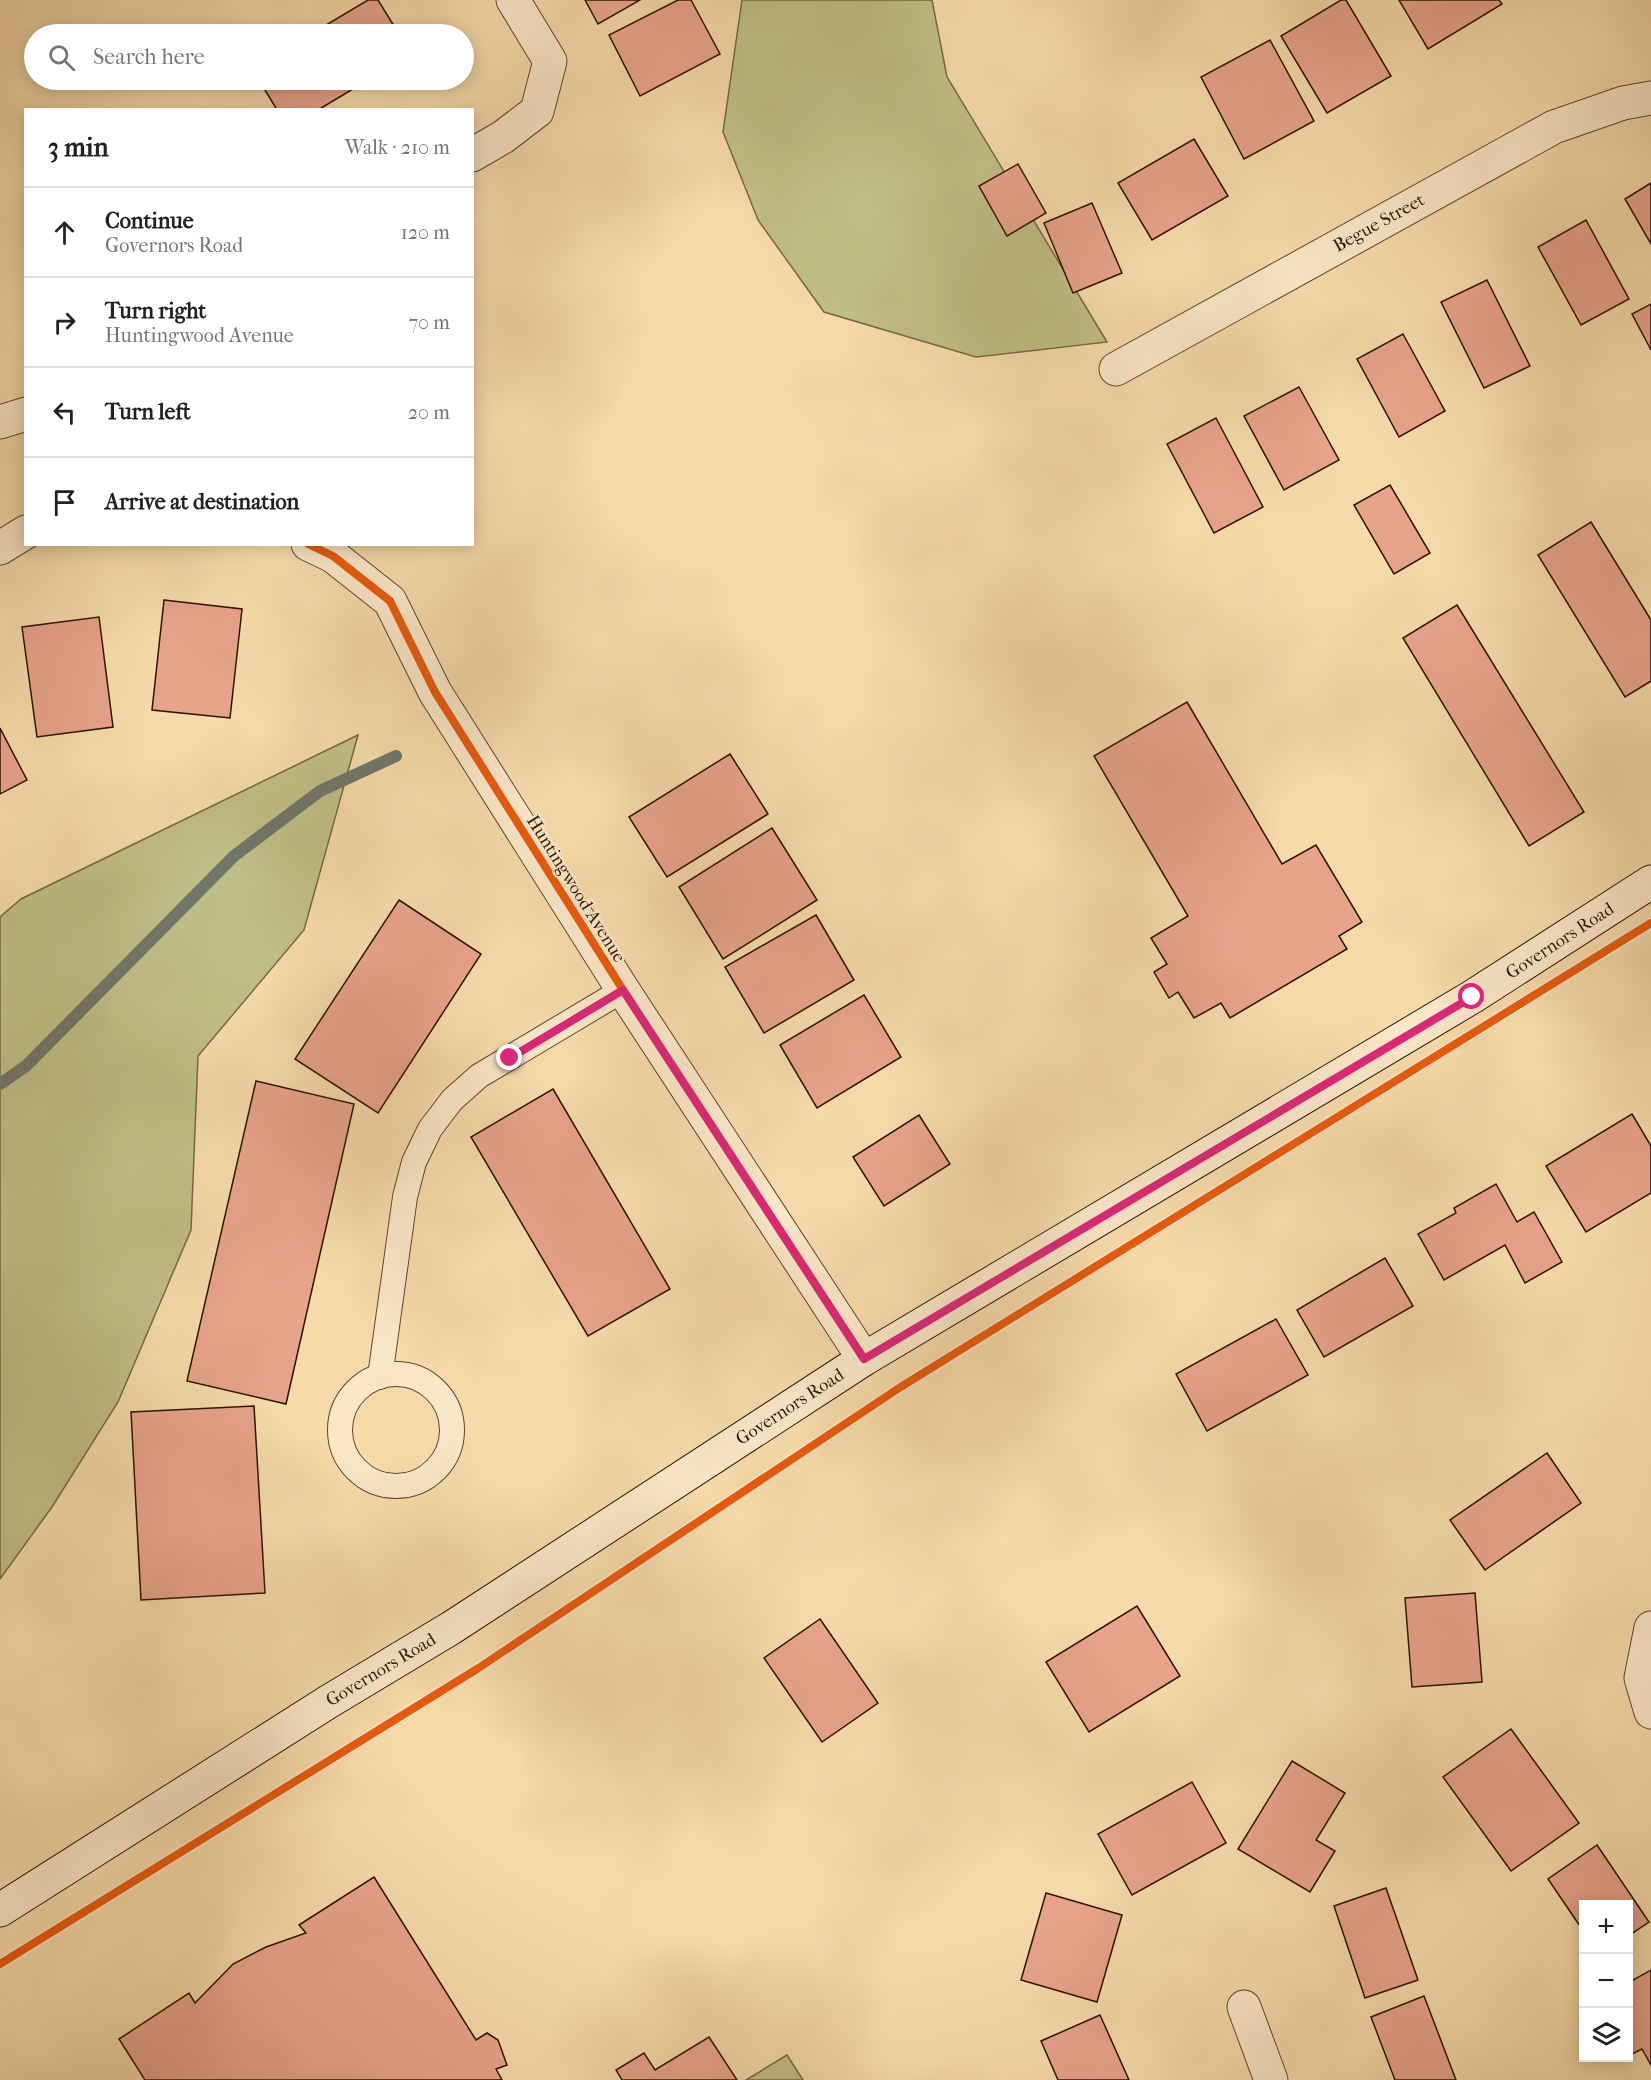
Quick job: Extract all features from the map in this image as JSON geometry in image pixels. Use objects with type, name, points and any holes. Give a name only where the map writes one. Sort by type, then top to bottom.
[{"type":"street","points":[[474,154],[503,137],[537,111],[550,61],[513,0]]},
{"type":"street","name":"Begue Street","points":[[1116,369],[1554,127],[1623,103],[1651,98]]},
{"type":"street","points":[[0,422],[24,415]]},
{"type":"street","points":[[0,548],[24,533]]},
{"type":"street","name":"Huntingwood Avenue","points":[[312,546],[333,556],[390,601],[435,692],[623,990],[864,1359]]},
{"type":"street","name":"Governors Road","points":[[0,1910],[328,1702],[451,1628],[864,1359],[1472,997],[1651,882]]},
{"type":"street","points":[[1651,1628],[1641,1678],[1651,1712]]},
{"type":"street","points":[[1244,2007],[1271,2080]]},
{"type":"lane","points":[[380,1377],[405,1197],[414,1161],[430,1129],[452,1100],[479,1076],[623,990]]},
{"type":"lane","points":[[398,1374],[423,1382],[436,1393],[449,1416],[450,1441],[440,1466],[427,1477],[411,1485],[384,1485],[368,1479],[355,1468],[341,1446],[341,1420],[346,1403],[357,1389],[380,1377],[398,1374]]},
{"type":"shaded area","points":[[742,0],[932,0],[947,77],[1107,342],[976,357],[824,312],[758,220],[723,132]]},
{"type":"shaded area","points":[[358,735],[304,930],[198,1056],[191,1230],[118,1402],[52,1507],[0,1579],[0,917],[21,899]]},
{"type":"shaded area","points":[[787,2055],[803,2080],[746,2080]]},
{"type":"building","points":[[368,0],[378,0],[393,24],[328,24]]},
{"type":"building","points":[[585,0],[640,0],[598,24]]},
{"type":"building","points":[[678,0],[691,0],[720,54],[640,96],[609,35]]},
{"type":"building","points":[[1341,0],[1346,0],[1391,76],[1327,113],[1281,36]]},
{"type":"building","points":[[1399,0],[1499,0],[1502,4],[1428,49]]},
{"type":"building","points":[[1270,40],[1314,121],[1244,159],[1201,77]]},
{"type":"building","points":[[265,90],[351,90],[321,108],[276,108]]},
{"type":"building","points":[[1194,139],[1228,196],[1152,240],[1118,183]]},
{"type":"building","points":[[1018,164],[1046,213],[1007,236],[979,186]]},
{"type":"building","points":[[1651,183],[1651,244],[1625,199]]},
{"type":"building","points":[[1092,203],[1122,273],[1073,293],[1044,223]]},
{"type":"building","points":[[1586,220],[1629,299],[1581,325],[1538,247]]},
{"type":"building","points":[[1487,280],[1530,366],[1484,388],[1441,302]]},
{"type":"building","points":[[1651,304],[1651,350],[1632,314]]},
{"type":"building","points":[[1403,334],[1445,411],[1399,437],[1357,359]]},
{"type":"building","points":[[1299,387],[1339,460],[1284,490],[1244,416]]},
{"type":"building","points":[[1216,418],[1263,507],[1214,533],[1167,444]]},
{"type":"building","points":[[1390,485],[1430,553],[1394,574],[1354,505]]},
{"type":"building","points":[[1591,522],[1651,620],[1651,681],[1625,697],[1538,555]]},
{"type":"building","points":[[164,600],[242,609],[230,718],[152,710]]},
{"type":"building","points":[[1457,605],[1584,812],[1529,846],[1403,638]]},
{"type":"building","points":[[99,617],[113,727],[37,737],[22,627]]},
{"type":"building","points":[[1187,702],[1282,864],[1316,845],[1362,922],[1339,936],[1347,949],[1230,1018],[1221,1003],[1194,1018],[1178,992],[1169,998],[1154,972],[1167,964],[1151,938],[1188,916],[1094,756]]},
{"type":"building","points":[[0,728],[27,780],[0,794]]},
{"type":"building","points":[[730,754],[768,814],[667,877],[629,817]]},
{"type":"building","points":[[772,828],[817,900],[723,959],[679,887]]},
{"type":"building","points":[[399,900],[481,954],[378,1113],[295,1059]]},
{"type":"building","points":[[816,915],[854,980],[764,1033],[725,967]]},
{"type":"building","points":[[864,995],[901,1057],[817,1108],[780,1045]]},
{"type":"building","points":[[256,1081],[354,1104],[286,1404],[187,1381]]},
{"type":"building","points":[[553,1089],[670,1289],[588,1336],[471,1137]]},
{"type":"building","points":[[1632,1114],[1651,1146],[1651,1193],[1586,1232],[1546,1166]]},
{"type":"building","points":[[919,1115],[950,1164],[884,1206],[853,1157]]},
{"type":"building","points":[[1496,1184],[1517,1222],[1534,1212],[1562,1262],[1525,1283],[1505,1245],[1444,1280],[1418,1234],[1456,1213],[1454,1208]]},
{"type":"building","points":[[1385,1258],[1413,1306],[1324,1357],[1297,1310]]},
{"type":"building","points":[[1276,1319],[1308,1375],[1207,1431],[1176,1374]]},
{"type":"building","points":[[254,1406],[265,1593],[141,1600],[131,1412]]},
{"type":"building","points":[[1547,1453],[1581,1503],[1485,1570],[1450,1520]]},
{"type":"building","points":[[1475,1593],[1482,1682],[1412,1687],[1405,1598]]},
{"type":"building","points":[[1137,1606],[1180,1676],[1089,1732],[1046,1662]]},
{"type":"building","points":[[820,1619],[878,1703],[822,1742],[764,1658]]},
{"type":"building","points":[[1511,1729],[1579,1823],[1511,1871],[1443,1777]]},
{"type":"building","points":[[1292,1761],[1345,1793],[1316,1840],[1335,1851],[1310,1892],[1238,1849]]},
{"type":"building","points":[[1192,1782],[1226,1843],[1132,1895],[1098,1834]]},
{"type":"building","points":[[1597,1845],[1649,1922],[1633,1933],[1633,1900],[1579,1900],[1579,1925],[1548,1879]]},
{"type":"building","points":[[374,1877],[476,2040],[487,2033],[498,2040],[507,2065],[496,2069],[502,2080],[145,2080],[119,2039],[189,1993],[195,2003],[233,1964],[266,1947],[306,1933],[299,1925]]},
{"type":"building","points":[[1386,1888],[1418,1980],[1365,1998],[1334,1906]]},
{"type":"building","points":[[1046,1893],[1122,1915],[1097,2002],[1021,1980]]},
{"type":"building","points":[[1651,1970],[1651,2065],[1642,2049],[1633,2054],[1633,1980]]},
{"type":"building","points":[[1424,1996],[1456,2080],[1395,2080],[1371,2017]]},
{"type":"building","points":[[1100,2015],[1129,2080],[1058,2080],[1041,2041]]},
{"type":"building","points":[[709,2037],[737,2080],[622,2080],[616,2070],[644,2053],[655,2070]]},
{"type":"waterway","points":[[0,1084],[26,1066],[234,856],[320,791],[396,756]]},
{"type":"cycle path","points":[[312,546],[333,556],[390,601],[435,692],[623,990],[864,1359]]},
{"type":"cycle path","points":[[0,1964],[477,1669],[899,1388],[1651,923]]},
{"type":"route","points":[[510,1058],[623,990],[823,1300],[864,1359],[1472,997]]}]
